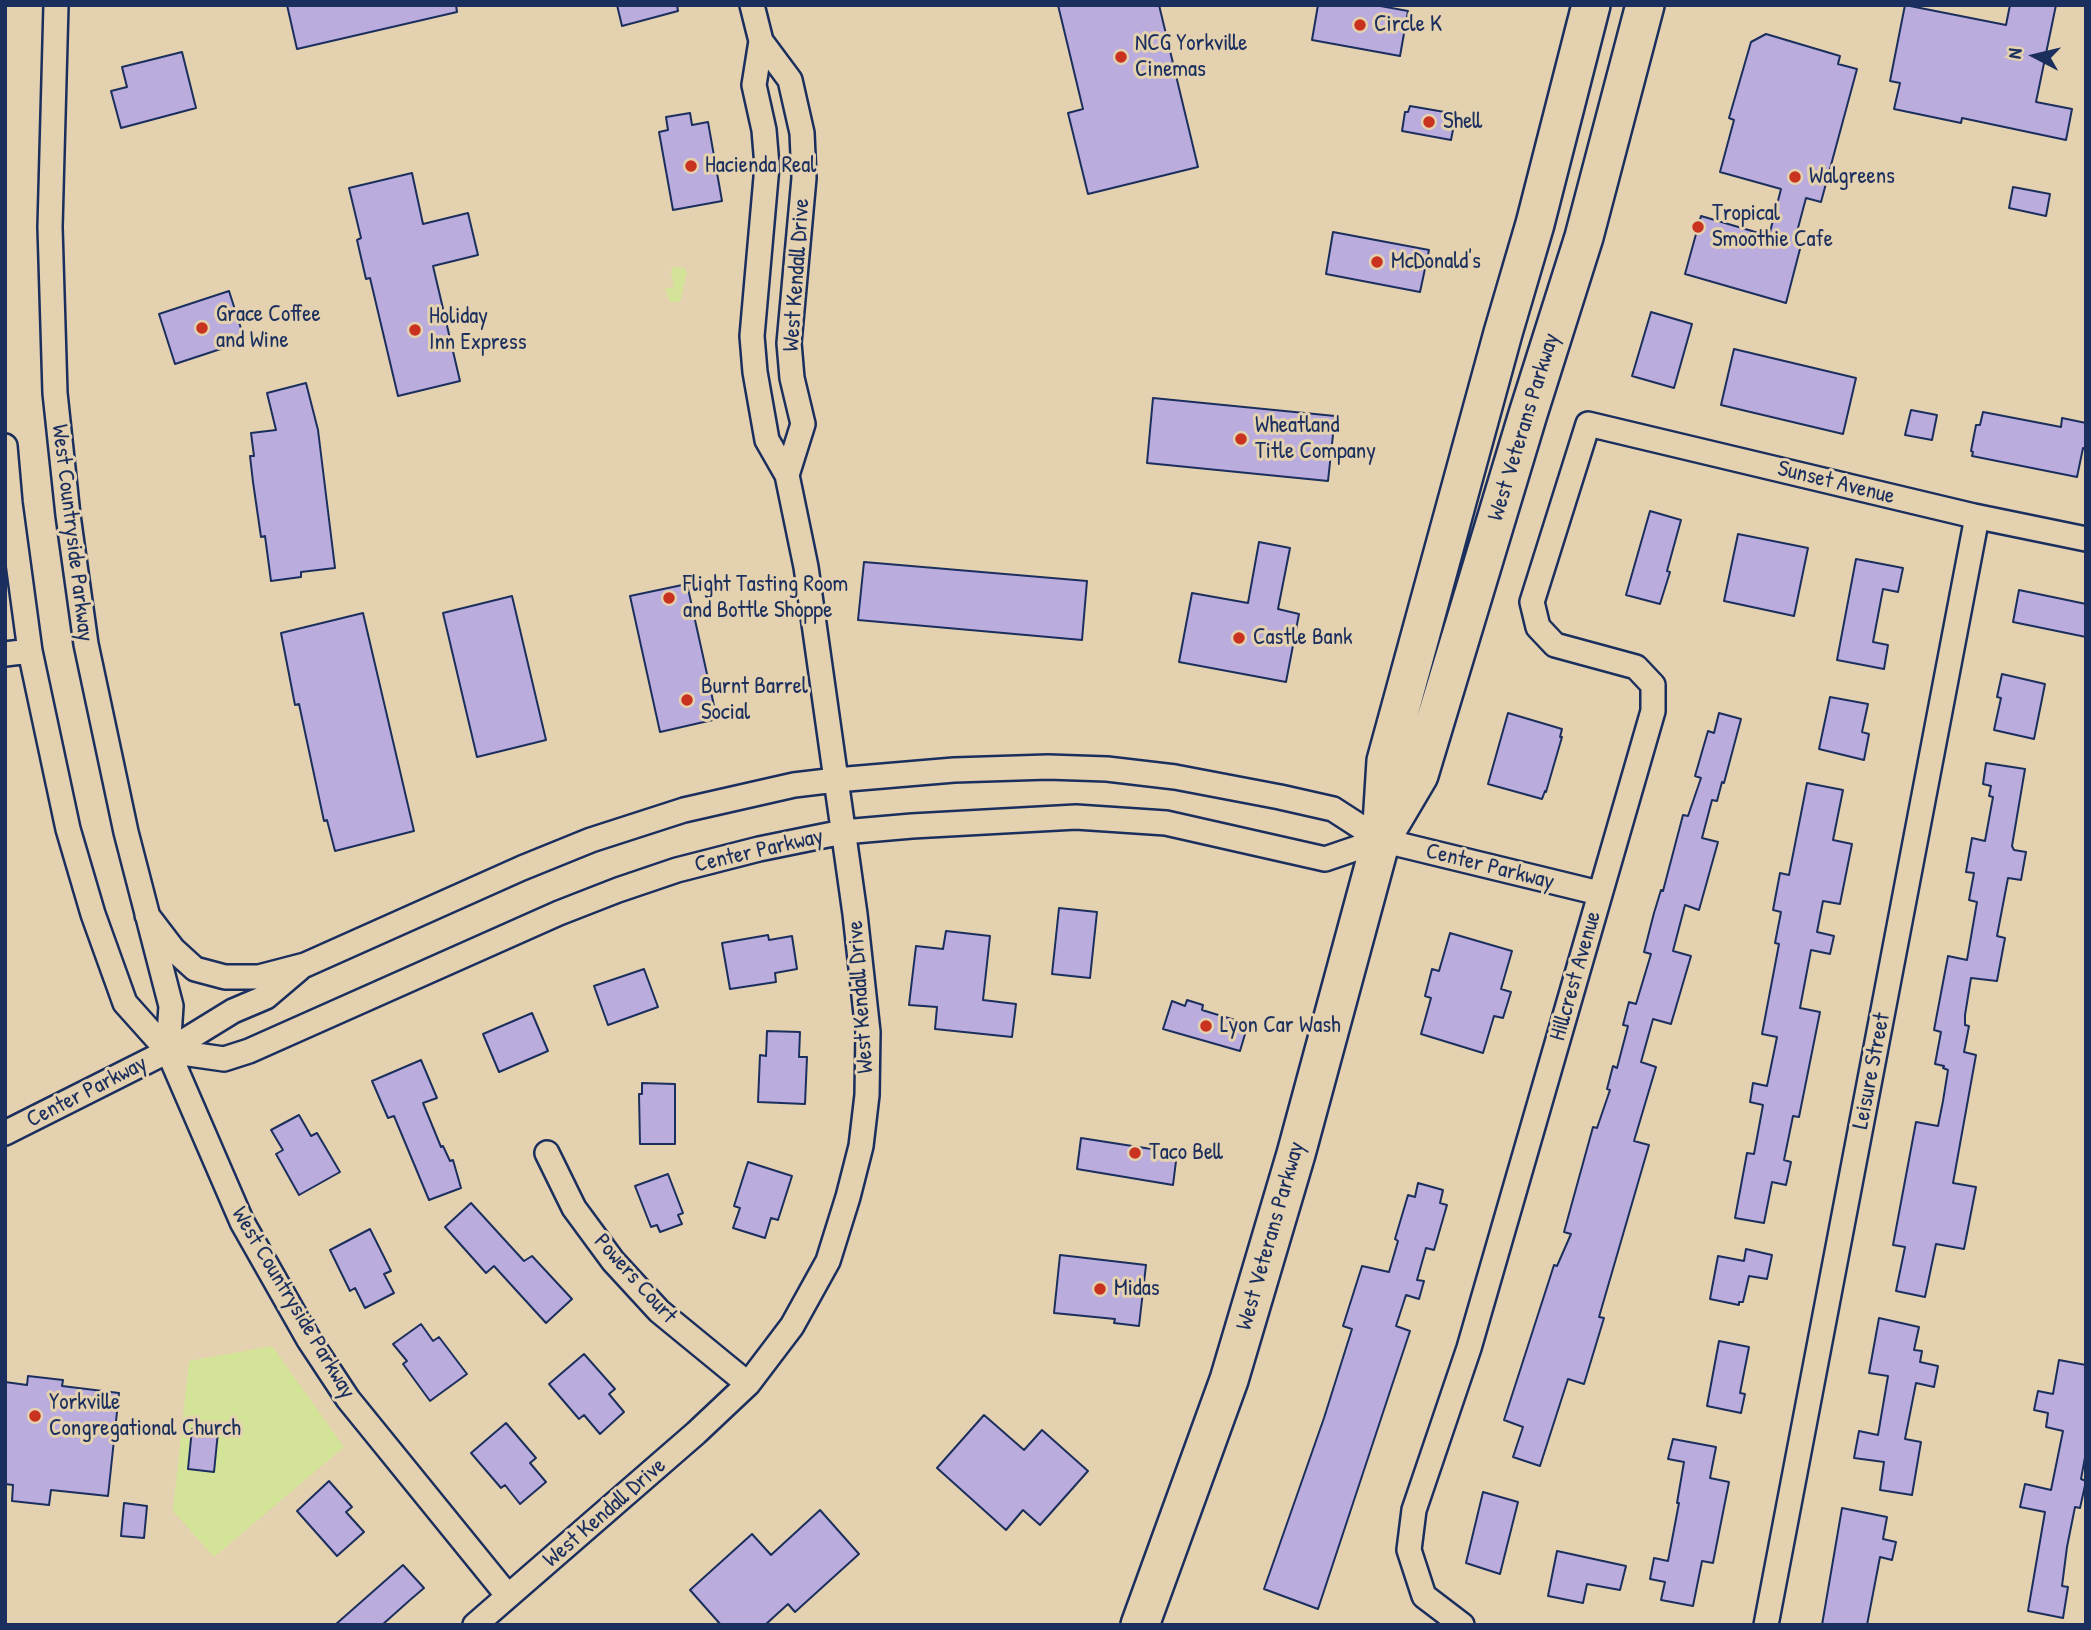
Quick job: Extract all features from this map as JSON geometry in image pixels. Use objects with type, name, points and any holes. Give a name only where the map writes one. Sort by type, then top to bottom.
[{"type":"main road","name":"West Veterans Parkway","points":[[1140,1625],[1229,1380],[1296,1154],[1381,840],[1385,761],[1535,224],[1591,5]]},
{"type":"main road","name":"West Veterans Parkway","points":[[1381,840],[1419,775],[1584,237],[1645,5]]},
{"type":"street","name":"West Countryside Parkway","points":[[57,5],[50,227],[55,393],[86,644],[126,832],[172,1006],[168,1051]]},
{"type":"street","name":"West Kendall Drive","points":[[752,5],[761,41],[790,80],[802,134],[804,178],[789,343],[792,377],[803,424],[788,475]]},
{"type":"street","name":"West Kendall Drive","points":[[475,1625],[696,1433],[748,1384],[792,1326],[828,1261],[861,1146],[867,1095],[868,1032],[865,988],[806,567],[788,475],[767,440],[755,372],[752,336],[767,166],[764,130],[754,85],[761,41]]},
{"type":"street","name":"Sunset Avenue","points":[[1588,424],[1977,517],[2086,539]]},
{"type":"street","name":"Hillcrest Avenue","points":[[1462,1625],[1423,1596],[1409,1550],[1414,1510],[1469,1348],[1653,711],[1653,685],[1636,667],[1555,645],[1538,627],[1532,602],[1588,424]]},
{"type":"street","name":"West Countryside Parkway","points":[[5,446],[30,651],[68,829],[93,914],[125,1003],[168,1051],[242,1222],[309,1340],[348,1399],[508,1597]]},
{"type":"street","name":"Leisure Street","points":[[1766,1625],[1977,517]]},
{"type":"street","points":[[5,654],[30,651]]},
{"type":"street","name":"Center Parkway","points":[[148,915],[173,949],[195,969],[225,977],[259,977],[304,965],[522,868],[592,840],[684,810],[794,785],[836,780],[954,770],[1048,767],[1107,769],[1208,782],[1333,809],[1381,840],[1600,893]]},
{"type":"street","name":"Center Parkway","points":[[168,1051],[224,1059],[249,1051],[618,890],[677,870],[759,849],[843,832],[1076,817],[1166,823],[1325,859],[1381,840]]},
{"type":"street","name":"Center Parkway","points":[[5,1133],[168,1051],[233,1011],[266,997],[304,965]]},
{"type":"street","name":"Powers Court","points":[[547,1153],[574,1208],[613,1261],[659,1311],[748,1384]]},
{"type":"green space","points":[[673,267],[684,268],[687,273],[680,302],[670,302],[665,289],[674,287],[671,272]]},
{"type":"green space","points":[[272,1346],[344,1447],[214,1557],[173,1511],[189,1361]]},
{"type":"building","points":[[287,5],[456,5],[457,12],[297,49]]},
{"type":"building","points":[[617,5],[677,5],[678,11],[622,26]]},
{"type":"building","name":"NCG Yorkville Cinemas","points":[[1058,5],[1159,5],[1198,167],[1088,194],[1068,113],[1083,109]]},
{"type":"building","name":"Circle K","points":[[1318,5],[1375,5],[1408,11],[1400,56],[1312,40]]},
{"type":"building","points":[[1905,5],[2006,25],[2010,5],[2056,5],[2036,102],[2072,109],[2066,140],[1962,118],[1961,123],[1894,109],[1900,83],[1890,81]]},
{"type":"building","name":"Walgreens","points":[[1766,34],[1840,56],[1838,64],[1857,69],[1821,202],[1806,198],[1794,243],[1801,245],[1786,303],[1685,274],[1701,216],[1769,236],[1781,189],[1720,172],[1734,120],[1729,118],[1751,42]]},
{"type":"building","points":[[182,52],[196,108],[121,128],[111,91],[127,87],[122,67]]},
{"type":"building","name":"Shell","points":[[1410,106],[1456,114],[1451,140],[1402,131],[1405,112],[1408,112]]},
{"type":"building","name":"Hacienda Real","points":[[690,113],[692,125],[708,122],[722,201],[673,210],[659,132],[668,130],[666,117]]},
{"type":"building","name":"Holiday Inn Express","points":[[412,173],[423,224],[468,213],[478,255],[433,266],[460,381],[398,396],[370,278],[366,279],[357,240],[361,238],[349,188]]},
{"type":"building","points":[[2013,187],[2050,194],[2046,216],[2009,208]]},
{"type":"building","name":"McDonald's","points":[[1333,232],[1429,250],[1420,292],[1326,274]]},
{"type":"building","name":"Grace Coffee and Wine","points":[[229,291],[245,341],[175,364],[159,314]]},
{"type":"building","points":[[1651,312],[1692,324],[1674,388],[1632,376]]},
{"type":"building","points":[[1734,349],[1856,378],[1843,434],[1721,405]]},
{"type":"building","points":[[306,383],[318,430],[335,568],[301,572],[301,577],[271,581],[265,536],[261,537],[253,482],[251,433],[276,430],[267,393]]},
{"type":"building","name":"Wheatland Title Company","points":[[1153,398],[1335,416],[1328,481],[1147,463]]},
{"type":"building","points":[[1911,410],[1937,415],[1932,440],[1905,435]]},
{"type":"building","points":[[1983,412],[2061,427],[2062,418],[2086,423],[2086,449],[2083,448],[2077,477],[1972,456],[1976,425],[1980,425]]},
{"type":"building","points":[[1650,511],[1681,520],[1660,604],[1626,595]]},
{"type":"building","points":[[1738,534],[1808,548],[1794,616],[1724,601]]},
{"type":"building","name":"Castle Bank","points":[[1259,542],[1290,548],[1278,609],[1299,614],[1286,682],[1179,662],[1192,593],[1248,603]]},
{"type":"building","points":[[1856,559],[1903,568],[1898,592],[1883,589],[1873,642],[1888,645],[1884,669],[1837,660]]},
{"type":"building","points":[[864,562],[1087,581],[1082,640],[858,620]]},
{"type":"building","points":[[687,584],[717,719],[660,732],[630,596]]},
{"type":"building","points":[[2019,590],[2086,604],[2086,637],[2013,622]]},
{"type":"building","points":[[512,596],[546,740],[477,757],[443,613]]},
{"type":"building","points":[[363,613],[414,831],[335,851],[327,820],[324,821],[299,704],[295,705],[281,633]]},
{"type":"building","points":[[2002,674],[2045,684],[2034,739],[1994,730],[2001,698],[1997,697]]},
{"type":"building","points":[[1830,697],[1868,704],[1862,732],[1869,734],[1864,760],[1819,749]]},
{"type":"building","points":[[1508,713],[1562,729],[1562,737],[1542,799],[1488,784]]},
{"type":"building","points":[[1719,713],[1741,719],[1724,783],[1722,782],[1717,801],[1712,800],[1702,838],[1718,842],[1699,910],[1685,905],[1673,951],[1691,956],[1671,1024],[1653,1019],[1641,1062],[1656,1067],[1634,1141],[1649,1145],[1599,1317],[1604,1318],[1584,1384],[1568,1379],[1540,1466],[1513,1457],[1523,1427],[1504,1420],[1554,1265],[1557,1266],[1571,1234],[1564,1232],[1593,1127],[1597,1128],[1610,1090],[1607,1089],[1613,1066],[1617,1068],[1628,1026],[1623,1025],[1629,1002],[1636,1004],[1651,954],[1644,952],[1654,913],[1661,890],[1663,891],[1683,815],[1688,816],[1701,778],[1695,776],[1708,731],[1714,733]]},
{"type":"building","points":[[1986,763],[2025,769],[2012,846],[2014,850],[2026,852],[2021,880],[2008,878],[1997,936],[2005,938],[1997,981],[1971,978],[1965,1015],[1965,1025],[1969,1026],[1964,1052],[1976,1055],[1953,1183],[1976,1187],[1964,1249],[1936,1244],[1925,1297],[1896,1291],[1905,1247],[1893,1245],[1916,1122],[1938,1126],[1943,1101],[1948,1070],[1935,1064],[1941,1032],[1934,1030],[1948,956],[1967,960],[1977,902],[1969,900],[1974,873],[1966,872],[1972,838],[1985,841],[1993,797],[1989,796],[1991,786],[1983,784]]},
{"type":"building","points":[[1807,783],[1843,790],[1833,840],[1852,844],[1840,904],[1823,901],[1817,932],[1834,936],[1830,954],[1811,950],[1800,1008],[1820,1012],[1799,1117],[1793,1116],[1784,1160],[1791,1162],[1786,1185],[1772,1182],[1764,1223],[1735,1218],[1747,1153],[1754,1154],[1763,1105],[1750,1102],[1753,1083],[1767,1086],[1777,1037],[1762,1034],[1779,944],[1775,943],[1781,912],[1773,910],[1780,873],[1789,875]]},
{"type":"building","points":[[1059,908],[1097,912],[1090,978],[1052,974]]},
{"type":"building","points":[[946,931],[990,936],[983,1000],[1016,1004],[1012,1037],[935,1029],[937,1007],[909,1005],[916,946],[943,949]]},
{"type":"building","points":[[1450,933],[1512,951],[1501,989],[1511,992],[1503,1018],[1494,1016],[1483,1053],[1421,1034],[1431,998],[1425,996],[1432,969],[1439,971]]},
{"type":"building","points":[[768,935],[769,940],[792,936],[797,969],[775,973],[776,982],[730,989],[722,943]]},
{"type":"building","points":[[644,969],[658,1007],[608,1025],[594,986]]},
{"type":"building","name":"Lyon Car Wash","points":[[1187,1000],[1203,1005],[1202,1010],[1248,1024],[1240,1051],[1163,1029],[1172,1001],[1185,1006]]},
{"type":"building","points":[[532,1013],[548,1051],[499,1072],[483,1034]]},
{"type":"building","points":[[767,1031],[800,1032],[799,1057],[807,1057],[805,1104],[758,1102],[760,1055],[766,1056]]},
{"type":"building","points":[[421,1060],[437,1098],[423,1103],[441,1147],[443,1146],[450,1161],[453,1160],[461,1188],[429,1200],[394,1116],[388,1118],[372,1081]]},
{"type":"building","points":[[642,1083],[675,1084],[675,1144],[640,1144],[639,1094],[642,1094]]},
{"type":"building","points":[[299,1115],[311,1136],[317,1133],[340,1172],[299,1195],[276,1154],[283,1150],[271,1130]]},
{"type":"building","points":[[1081,1138],[1177,1153],[1173,1185],[1077,1169]]},
{"type":"building","points":[[748,1162],[792,1176],[778,1220],[771,1218],[765,1238],[733,1228],[740,1208],[734,1206]]},
{"type":"building","points":[[668,1174],[683,1213],[678,1215],[682,1224],[660,1232],[657,1225],[651,1227],[635,1186]]},
{"type":"building","points":[[1418,1183],[1443,1190],[1440,1203],[1447,1205],[1434,1250],[1426,1248],[1417,1280],[1424,1281],[1419,1299],[1406,1295],[1396,1326],[1410,1331],[1318,1609],[1264,1589],[1352,1329],[1343,1326],[1362,1266],[1389,1272],[1408,1195],[1415,1197]]},
{"type":"building","points":[[471,1203],[524,1261],[532,1256],[572,1299],[546,1323],[494,1266],[486,1273],[445,1227]]},
{"type":"building","points":[[370,1229],[391,1271],[384,1274],[394,1293],[365,1308],[355,1288],[350,1291],[330,1250]]},
{"type":"building","points":[[1746,1249],[1772,1255],[1767,1279],[1749,1276],[1743,1302],[1739,1302],[1739,1305],[1710,1299],[1718,1256],[1744,1261]]},
{"type":"building","name":"Midas","points":[[1060,1255],[1146,1265],[1139,1326],[1114,1323],[1115,1319],[1054,1313]]},
{"type":"building","points":[[1879,1318],[1919,1327],[1914,1350],[1922,1351],[1920,1362],[1938,1366],[1934,1387],[1916,1383],[1905,1439],[1921,1442],[1912,1495],[1880,1490],[1884,1462],[1854,1458],[1859,1431],[1878,1435],[1888,1376],[1869,1373]]},
{"type":"building","points":[[421,1324],[433,1341],[439,1337],[467,1374],[430,1401],[403,1364],[407,1361],[393,1344]]},
{"type":"building","points":[[1719,1341],[1749,1347],[1740,1393],[1745,1394],[1741,1413],[1707,1406]]},
{"type":"building","points":[[584,1354],[615,1389],[609,1394],[624,1412],[600,1434],[584,1415],[579,1419],[549,1384]]},
{"type":"building","points":[[2059,1360],[2086,1365],[2086,1452],[2081,1479],[2086,1481],[2080,1508],[2075,1507],[2067,1547],[2062,1586],[2068,1587],[2063,1618],[2028,1611],[2045,1512],[2020,1507],[2025,1484],[2051,1490],[2063,1431],[2046,1427],[2048,1413],[2034,1410],[2038,1391],[2053,1394]]},
{"type":"building","points":[[28,1376],[63,1380],[62,1386],[119,1393],[108,1496],[51,1490],[49,1505],[12,1501],[13,1485],[5,1484],[5,1382],[27,1385]]},
{"type":"building","points":[[984,1415],[1024,1450],[1042,1430],[1088,1471],[1040,1525],[1023,1510],[1006,1530],[937,1468]]},
{"type":"building","points":[[506,1423],[536,1458],[530,1463],[546,1482],[520,1504],[505,1485],[501,1488],[471,1453]]},
{"type":"building","points":[[192,1429],[218,1432],[214,1472],[188,1469]]},
{"type":"building","points":[[1673,1439],[1716,1447],[1710,1478],[1729,1482],[1713,1563],[1702,1561],[1693,1606],[1661,1600],[1665,1582],[1650,1579],[1654,1558],[1668,1561],[1679,1503],[1684,1462],[1668,1459]]},
{"type":"building","points":[[329,1481],[352,1507],[346,1512],[364,1532],[337,1556],[297,1511]]},
{"type":"building","points":[[1483,1492],[1518,1502],[1500,1574],[1466,1563]]},
{"type":"building","points":[[124,1503],[147,1506],[144,1538],[121,1536]]},
{"type":"building","points":[[1842,1508],[1887,1517],[1883,1539],[1896,1542],[1892,1560],[1880,1557],[1867,1625],[1822,1625]]},
{"type":"building","points":[[820,1510],[859,1554],[795,1612],[788,1604],[765,1625],[721,1625],[690,1590],[752,1534],[771,1555]]},
{"type":"building","points":[[1557,1551],[1626,1566],[1620,1590],[1587,1584],[1583,1603],[1548,1596]]},
{"type":"building","points":[[403,1565],[424,1588],[382,1625],[335,1625]]},
{"type":"place","name":"Circle K","points":[[1360,25]]},
{"type":"place","name":"NCG Yorkville Cinemas","points":[[1121,57]]},
{"type":"place","name":"Shell","points":[[1429,122]]},
{"type":"place","name":"Hacienda Real","points":[[691,166]]},
{"type":"place","name":"Walgreens","points":[[1795,177]]},
{"type":"place","name":"Tropical Smoothie Cafe","points":[[1698,227]]},
{"type":"place","name":"McDonald's","points":[[1377,262]]},
{"type":"place","name":"Grace Coffee and Wine","points":[[202,328]]},
{"type":"place","name":"Holiday Inn Express","points":[[415,330]]},
{"type":"place","name":"Wheatland Title Company","points":[[1241,439]]},
{"type":"place","name":"Flight Tasting Room and Bottle Shoppe","points":[[669,598]]},
{"type":"place","name":"Castle Bank","points":[[1239,638]]},
{"type":"place","name":"Burnt Barrel Social","points":[[687,700]]},
{"type":"place","name":"Lyon Car Wash","points":[[1206,1026]]},
{"type":"place","name":"Taco Bell","points":[[1135,1153]]},
{"type":"place","name":"Midas","points":[[1100,1289]]},
{"type":"place","name":"Yorkville Congregational Church","points":[[35,1416]]}]
